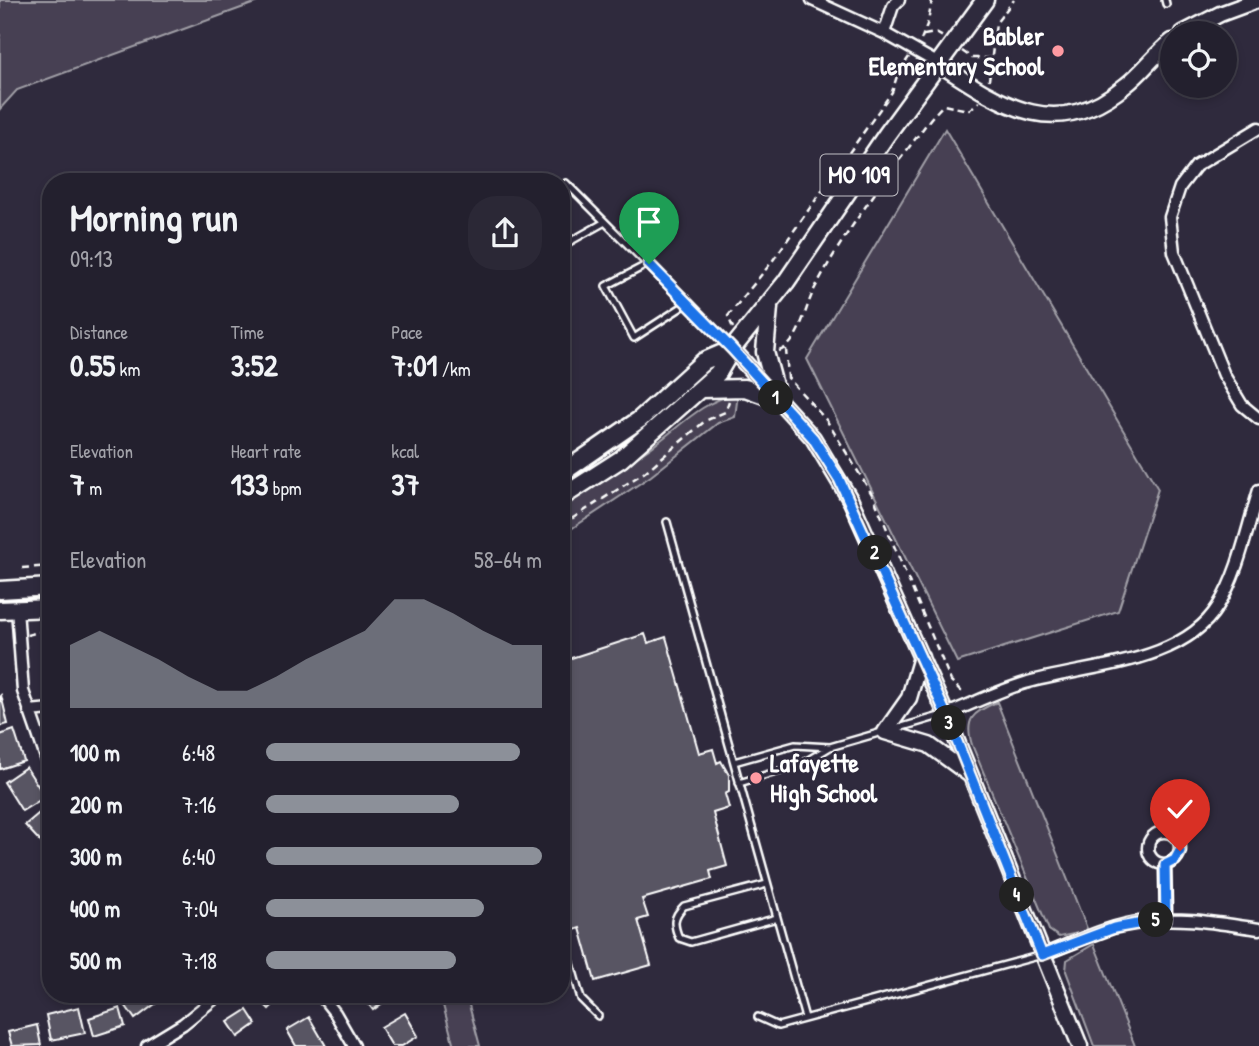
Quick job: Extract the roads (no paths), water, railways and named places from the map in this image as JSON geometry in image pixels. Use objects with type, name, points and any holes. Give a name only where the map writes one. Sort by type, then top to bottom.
[{"type":"main road","name":"MO 109","points":[[570,492],[621,459],[718,373],[732,349],[770,304],[985,0]]},
{"type":"main road","points":[[1206,21],[1258,0]]},
{"type":"main road","points":[[939,64],[1015,110],[1035,115],[1076,114],[1096,107],[1128,84],[1160,53]]},
{"type":"main road","points":[[770,304],[765,352],[778,400]]},
{"type":"main road","name":"MO 109","points":[[570,468],[639,420],[704,361],[732,349]]},
{"type":"main road","points":[[732,349],[813,438],[851,500],[946,714],[1080,1046]]},
{"type":"main road","points":[[701,389],[745,388],[778,400]]},
{"type":"main road","points":[[0,590],[42,588]]},
{"type":"main road","points":[[8,610],[42,608]]},
{"type":"main road","points":[[921,657],[909,698],[885,732],[929,745],[971,776]]},
{"type":"street","points":[[812,0],[884,33],[939,64]]},
{"type":"street","points":[[884,33],[893,6],[898,0]]},
{"type":"street","points":[[1259,128],[1196,166],[1180,187],[1170,217],[1174,252],[1224,374],[1242,405],[1259,419]]},
{"type":"street","points":[[946,714],[1026,682],[1153,653],[1188,637],[1218,606],[1231,579],[1259,490]]},
{"type":"street","points":[[8,610],[29,711],[42,747]]},
{"type":"street","points":[[29,711],[42,710]]},
{"type":"street","points":[[1165,865],[1166,919]]},
{"type":"street","points":[[1042,955],[1114,928],[1166,919],[1259,929]]},
{"type":"street","points":[[147,1046],[183,1024],[209,1003]]},
{"type":"street","points":[[327,1003],[354,1046]]},
{"type":"lane","points":[[570,187],[732,349]]},
{"type":"lane","points":[[570,242],[605,222]]},
{"type":"lane","points":[[649,264],[606,286],[634,338],[688,303]]},
{"type":"lane","points":[[667,522],[804,1018]]},
{"type":"lane","points":[[739,783],[800,765],[830,747],[946,714]]},
{"type":"lane","points":[[734,762],[794,745],[830,747]]},
{"type":"lane","points":[[767,884],[684,906],[676,914],[673,925],[679,938],[691,942],[777,918]]},
{"type":"lane","points":[[758,1017],[778,1026],[1042,955]]},
{"type":"lane","points":[[570,960],[581,999],[598,1016]]},
{"type":"place","name":"Babler Elementary School","points":[[1058,51]]},
{"type":"place","name":"Lafayette High School","points":[[756,778]]}]
